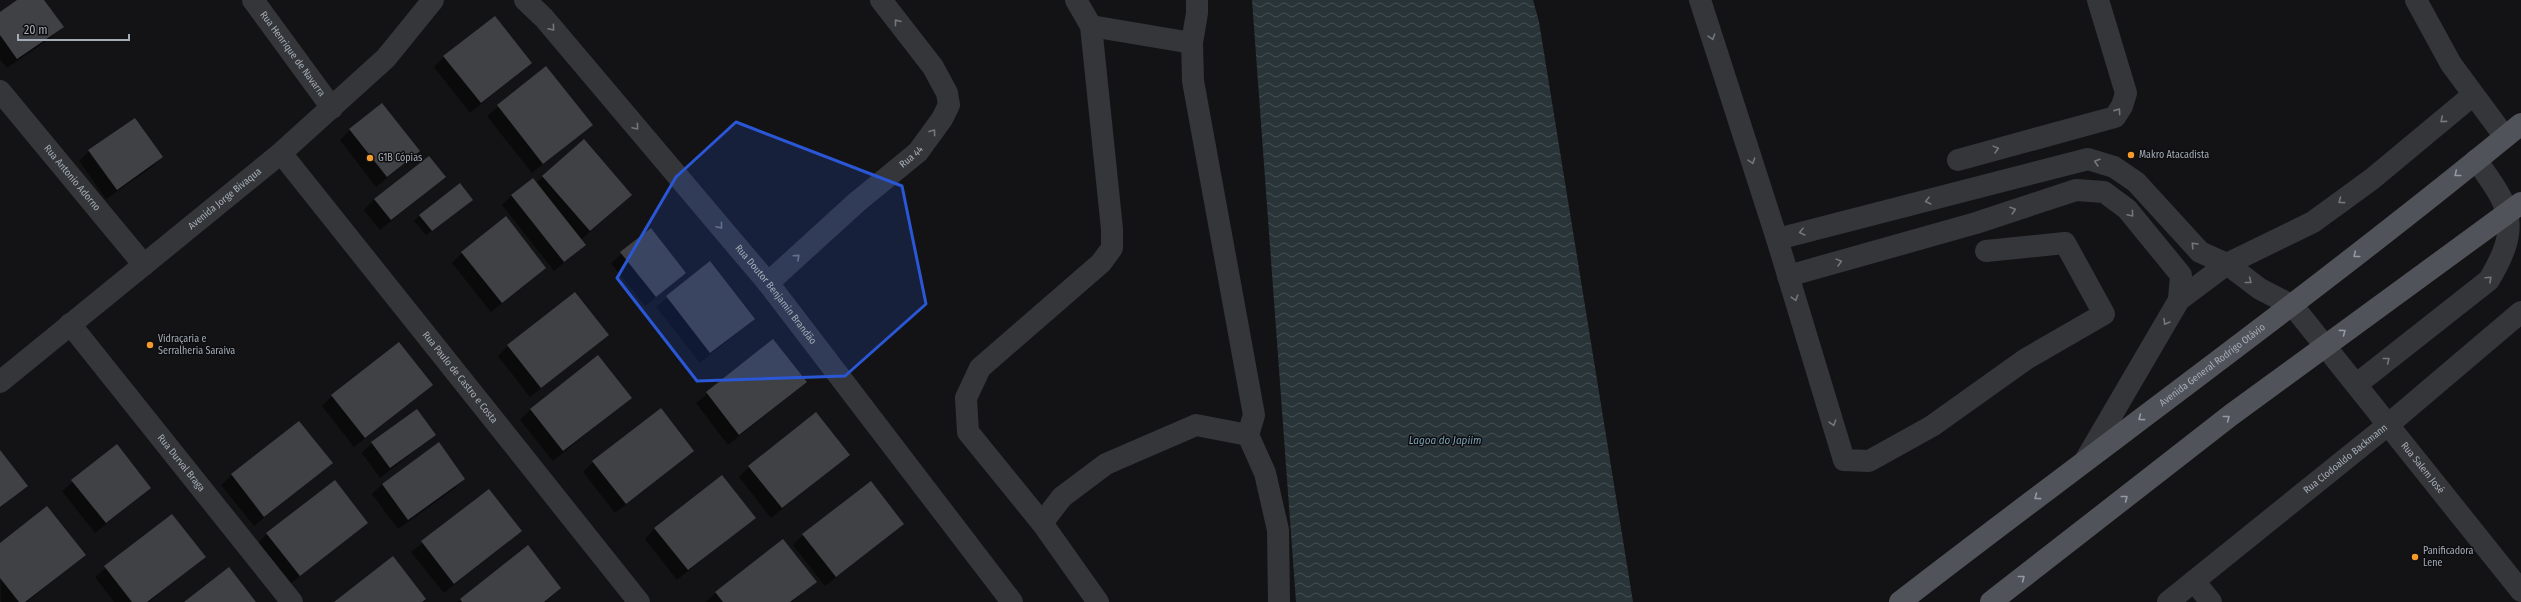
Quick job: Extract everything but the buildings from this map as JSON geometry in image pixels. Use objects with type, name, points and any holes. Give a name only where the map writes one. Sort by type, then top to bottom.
[{"type":"main road","name":"Avenida General Rodrigo Otávio","points":[[1900,602],[2086,459],[2292,306],[2513,131]]},
{"type":"main road","points":[[1992,602],[2326,344],[2517,206]]},
{"type":"street","name":"Rua Henrique de Navarra","points":[[252,0],[332,108]]},
{"type":"street","name":"Avenida Jorge Bivaqua","points":[[0,382],[282,153],[386,58],[433,0]]},
{"type":"street","name":"Rua Doutor Benjamin Brandão","points":[[524,0],[544,18],[768,283],[1012,602]]},
{"type":"street","name":"Rua 44","points":[[768,283],[857,202],[918,152],[942,119],[949,105],[946,93],[933,67],[880,0]]},
{"type":"street","points":[[1076,0],[1091,26],[1112,229],[1112,248],[1101,263],[980,368],[966,398],[968,432],[1042,523],[1098,602]]},
{"type":"street","points":[[1197,0],[1197,13],[1192,43],[1193,81],[1254,414],[1248,435],[1265,473],[1278,530],[1279,602]]},
{"type":"street","points":[[1700,0],[1777,239],[1844,460],[1870,462],[1932,426],[2026,359],[2104,314],[2065,243],[1986,252]]},
{"type":"street","points":[[1958,160],[2115,117],[2122,106],[2126,93],[2098,0]]},
{"type":"street","points":[[2416,0],[2451,64],[2473,95],[2513,131]]},
{"type":"street","points":[[1091,26],[1192,43]]},
{"type":"street","name":"Rua Antonio Adorno","points":[[0,90],[144,265]]},
{"type":"street","points":[[2086,459],[2179,300],[2227,264],[2313,222],[2372,179],[2473,95]]},
{"type":"street","name":"Rua Paulo de Castro e Costa","points":[[282,153],[639,602]]},
{"type":"street","points":[[1777,239],[2088,159],[2114,167],[2136,182],[2200,252],[2227,264],[2260,289],[2292,306]]},
{"type":"street","points":[[2357,384],[2489,280],[2499,270],[2515,244],[2518,226],[2517,206],[2476,160]]},
{"type":"street","points":[[1788,276],[1976,223],[2076,190],[2104,192],[2127,209],[2181,275],[2179,300]]},
{"type":"street","name":"Rua Salem José","points":[[2292,306],[2326,344],[2521,591]]},
{"type":"street","name":"Rua Clodoaldo Backmann","points":[[2168,602],[2389,424],[2521,312]]},
{"type":"street","name":"Rua Durval Braga","points":[[70,324],[292,602]]},
{"type":"street","points":[[1042,523],[1062,497],[1106,464],[1196,425],[1248,435]]},
{"type":"street","points":[[2194,581],[2210,602]]},
{"type":"highlighted area","points":[[736,122],[902,186],[926,304],[845,376],[697,381],[617,278],[676,177]]},
{"type":"water","name":"Lagoa do Japiim","points":[[1252,0],[1533,0],[1539,22],[1633,602],[1296,602]]},
{"type":"place","name":"Makro Atacadista","points":[[2131,155]]},
{"type":"place","name":"G1B Cópias","points":[[370,158]]},
{"type":"place","name":"Vidraçaria e Serralheria Saraiva","points":[[150,345]]},
{"type":"place","name":"Panificadora Lene","points":[[2415,557]]}]
